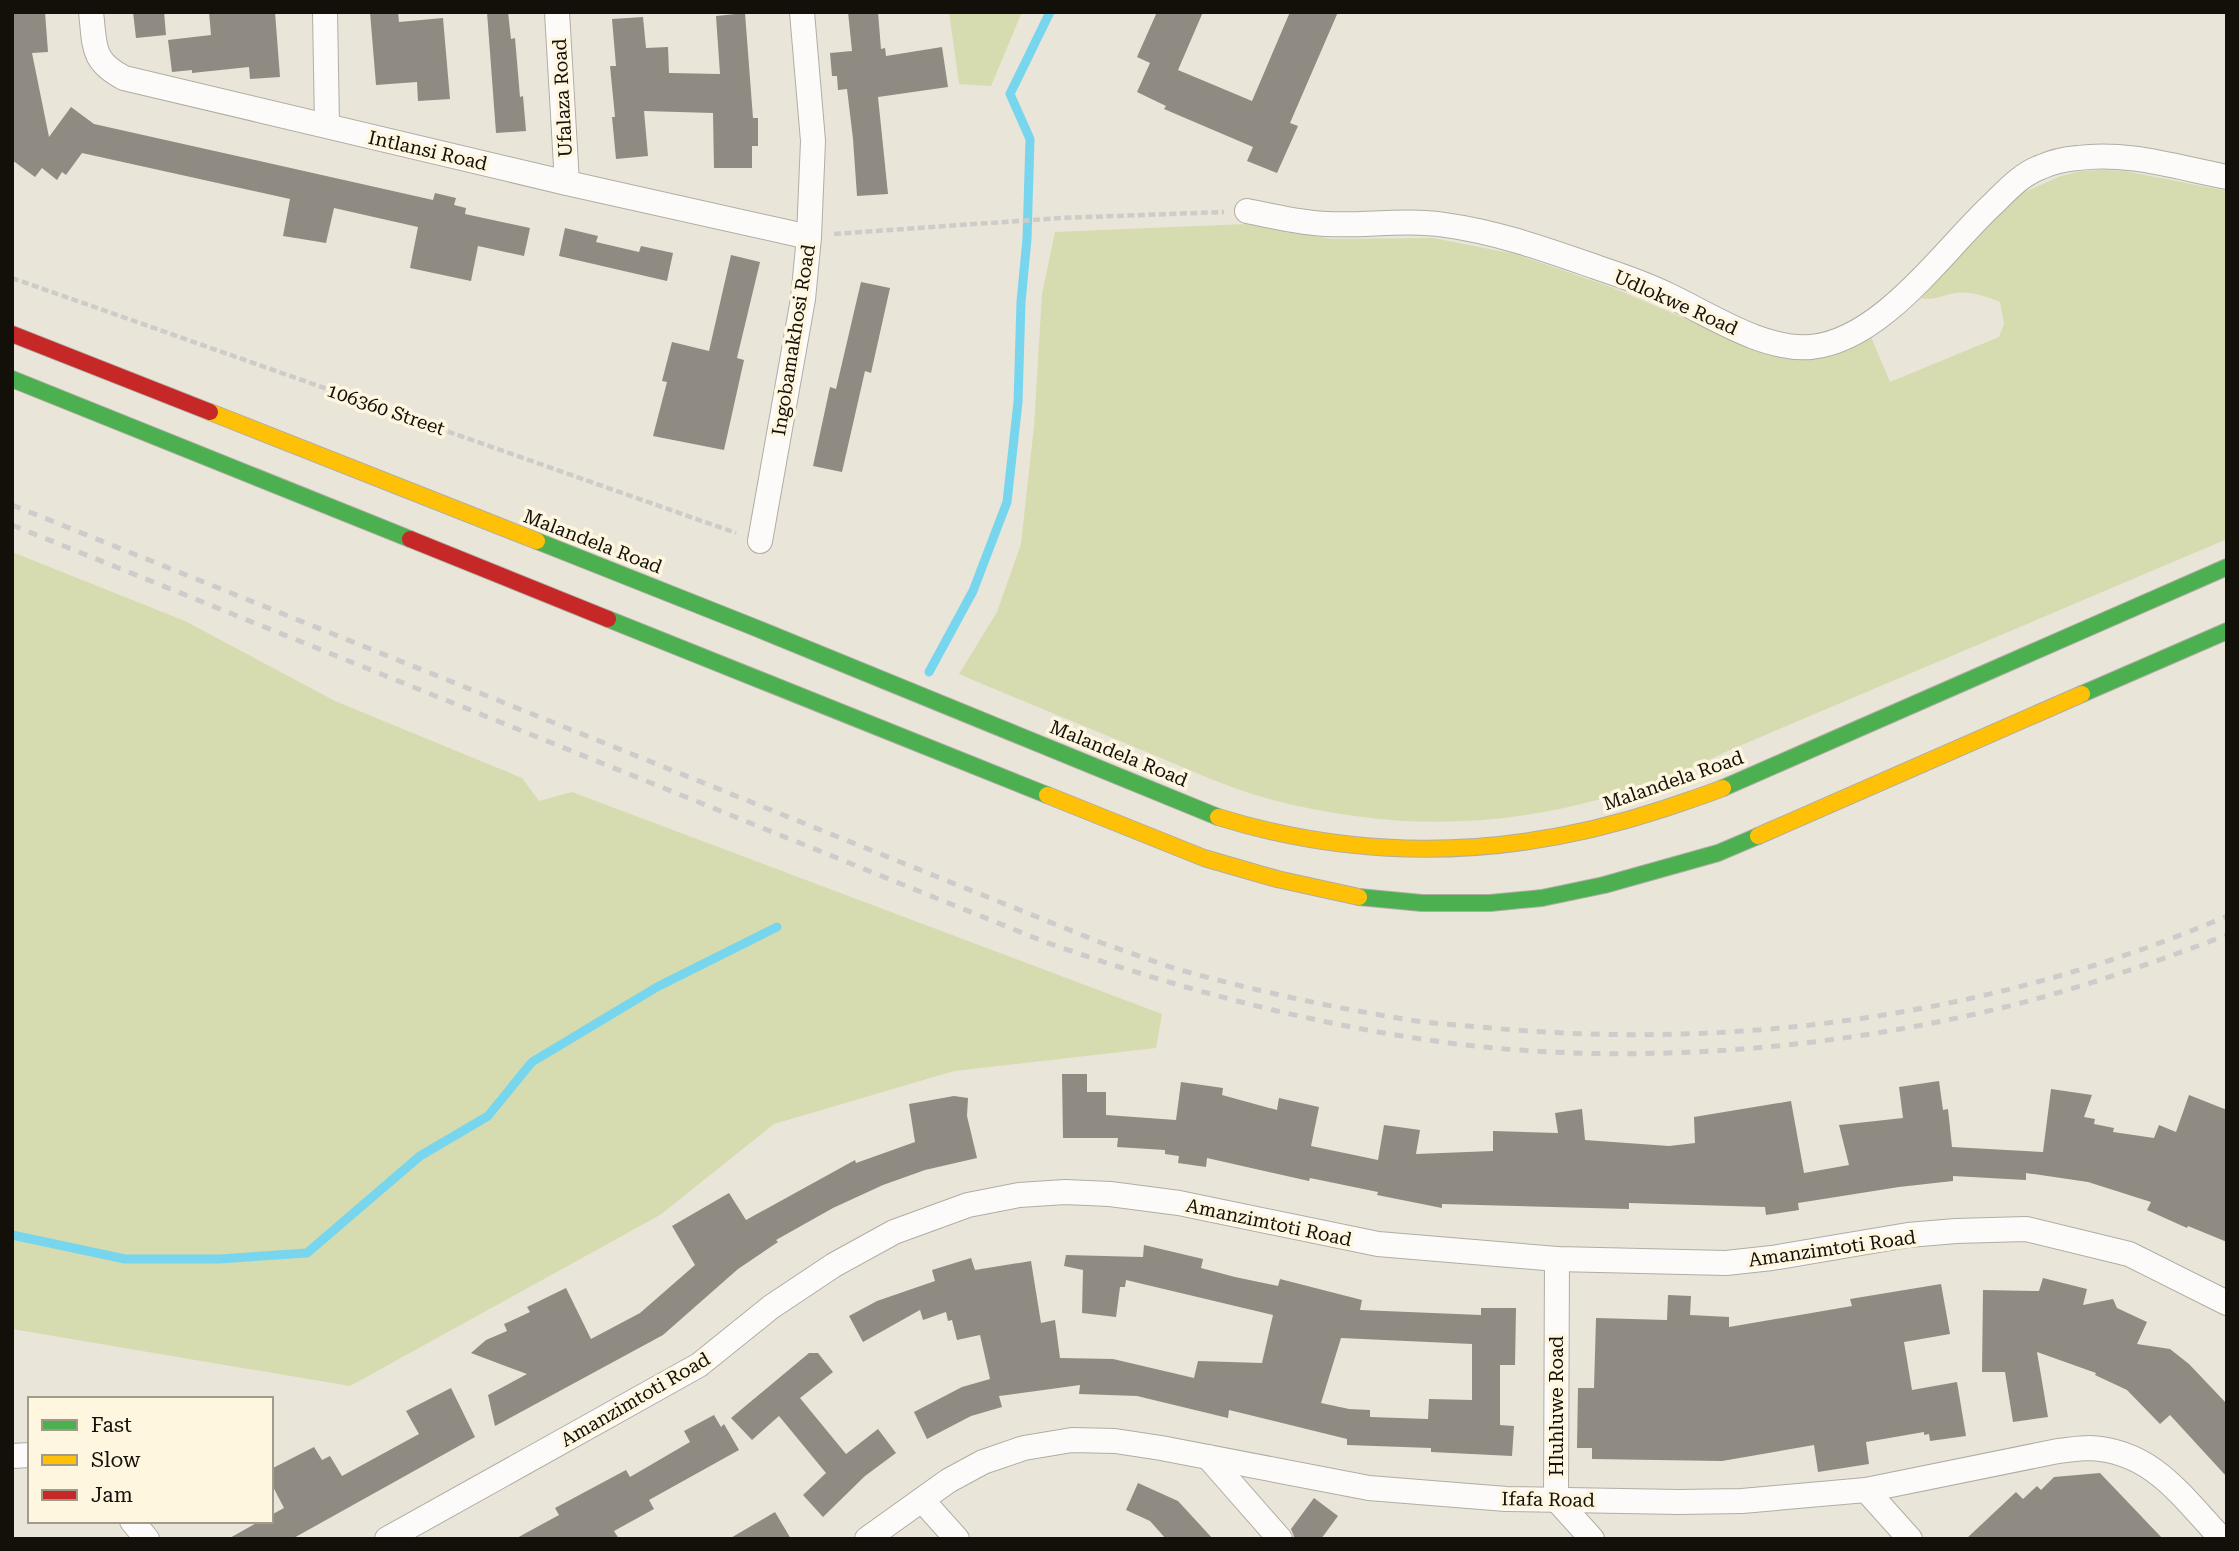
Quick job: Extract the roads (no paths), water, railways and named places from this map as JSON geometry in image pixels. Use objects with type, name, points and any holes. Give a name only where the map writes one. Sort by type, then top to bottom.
[{"type":"main road","name":"Malandela Road","points":[[12,334],[751,625],[1220,817],[1287,836],[1368,846],[1445,850],[1508,845],[1569,835],[1626,821],[1713,792],[2227,567]]},
{"type":"main road","points":[[12,379],[1204,858],[1277,879],[1353,896],[1422,903],[1490,903],[1542,898],[1604,885],[1718,853],[2227,631]]},
{"type":"street","name":"Intlansi Road","points":[[91,12],[95,46],[100,60],[109,70],[124,78],[567,183],[809,237]]},
{"type":"street","points":[[325,12],[327,125]]},
{"type":"street","name":"Ufalaza Road","points":[[557,12],[567,183]]},
{"type":"street","name":"Ingobamakhosi Road","points":[[760,541],[803,299],[809,237],[813,141],[802,12]]},
{"type":"street","name":"Udlokwe Road","points":[[1247,211],[1329,225],[1444,225],[1514,240],[1598,267],[1665,293],[1736,330],[1786,346],[1811,347],[1847,337],[1885,313],[1970,225],[2019,179],[2040,167],[2078,158],[2118,157],[2227,177]]},
{"type":"street","name":"Amanzimtoti Road","points":[[387,1539],[699,1366],[771,1307],[834,1265],[894,1231],[968,1205],[1019,1195],[1065,1192],[1110,1194],[1179,1203],[1378,1244],[1557,1259],[1726,1263],[1908,1235],[2026,1229],[2129,1254],[2227,1303]]},
{"type":"street","name":"Hluhluwe Road","points":[[1557,1259],[1556,1499],[1592,1539]]},
{"type":"street","name":"Ifafa Road","points":[[867,1539],[948,1481],[983,1462],[1024,1448],[1072,1440],[1115,1441],[1369,1488],[1506,1499],[1742,1501],[1866,1490],[2057,1451],[2089,1448],[2116,1451],[2155,1469],[2222,1539]]},
{"type":"street","points":[[1208,1457],[1280,1539]]},
{"type":"street","points":[[1866,1490],[1910,1539]]},
{"type":"street","points":[[922,1500],[957,1539]]},
{"type":"street","points":[[134,1523],[147,1539]]},
{"type":"waterway","points":[[929,672],[973,591],[1007,502],[1018,402],[1030,139],[1010,94],[1050,12]]},
{"type":"waterway","points":[[12,1235],[125,1259],[219,1259],[307,1253],[420,1156],[488,1116],[532,1062],[657,987],[777,927]]},
{"type":"railway","points":[[12,505],[1102,943],[1163,965],[1211,978],[1349,1009],[1437,1023],[1584,1034],[1678,1034],[1772,1029],[1866,1018],[1958,1001],[2050,978],[2140,950],[2227,916]]},
{"type":"railway","points":[[12,525],[1045,942],[1197,990],[1352,1027],[1457,1044],[1601,1054],[1675,1053],[1822,1041],[1967,1016],[2036,999],[2227,935]]}]
